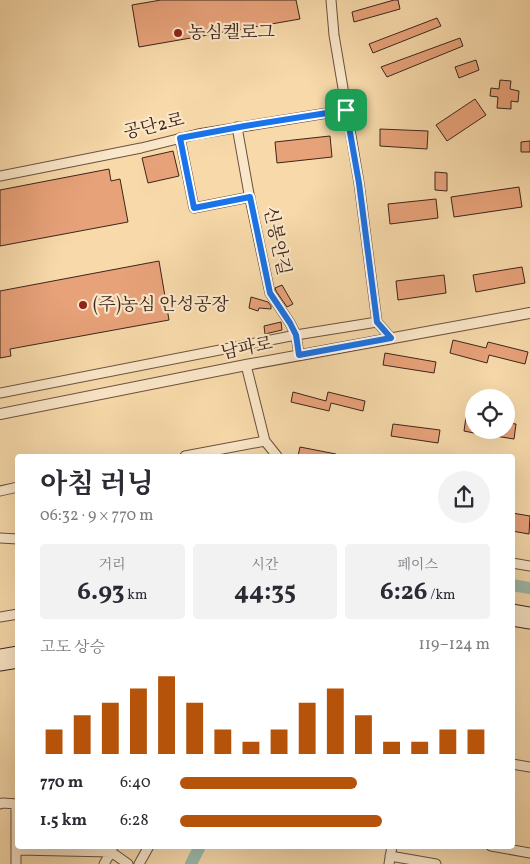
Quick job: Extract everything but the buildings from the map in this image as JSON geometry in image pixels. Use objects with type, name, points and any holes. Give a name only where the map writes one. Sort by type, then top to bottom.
[{"type":"main road","points":[[515,610],[530,613]]},
{"type":"main road","points":[[515,620],[530,623]]},
{"type":"main road","points":[[0,655],[15,652]]},
{"type":"main road","points":[[0,665],[15,662]]},
{"type":"street","points":[[331,0],[334,35],[359,183],[377,322],[391,338]]},
{"type":"street","name":"공단2로","points":[[0,176],[237,127],[346,110]]},
{"type":"street","name":"신봉안길","points":[[237,127],[270,293],[296,335],[299,355]]},
{"type":"street","points":[[180,138],[194,208],[250,197]]},
{"type":"street","name":"남파로","points":[[0,414],[246,365],[530,313]]},
{"type":"street","points":[[0,393],[296,335],[377,322]]},
{"type":"street","points":[[246,365],[266,441],[276,454]]},
{"type":"street","points":[[196,454],[266,441]]},
{"type":"street","points":[[0,491],[15,488]]},
{"type":"street","points":[[0,538],[15,539]]},
{"type":"street","points":[[515,564],[530,566]]},
{"type":"street","points":[[0,617],[15,614]]},
{"type":"street","points":[[515,764],[530,767]]},
{"type":"street","points":[[0,804],[2,802],[15,804]]},
{"type":"street","points":[[104,864],[112,849]]},
{"type":"street","points":[[16,864],[16,850],[112,849],[128,864]]},
{"type":"street","points":[[139,864],[147,849]]},
{"type":"street","points":[[508,849],[530,853]]},
{"type":"street","points":[[390,860],[436,864]]},
{"type":"waterway","points":[[515,586],[530,588]]},
{"type":"waterway","points":[[191,864],[198,849]]},
{"type":"place","name":"농심켈로그","points":[[178,33]]},
{"type":"place","name":"(주)농심 안성공장","points":[[83,305]]},
{"type":"route","points":[[346,110],[359,183],[377,322],[391,338],[299,355],[296,335],[270,293],[250,197],[194,208],[180,138],[346,110]]}]
